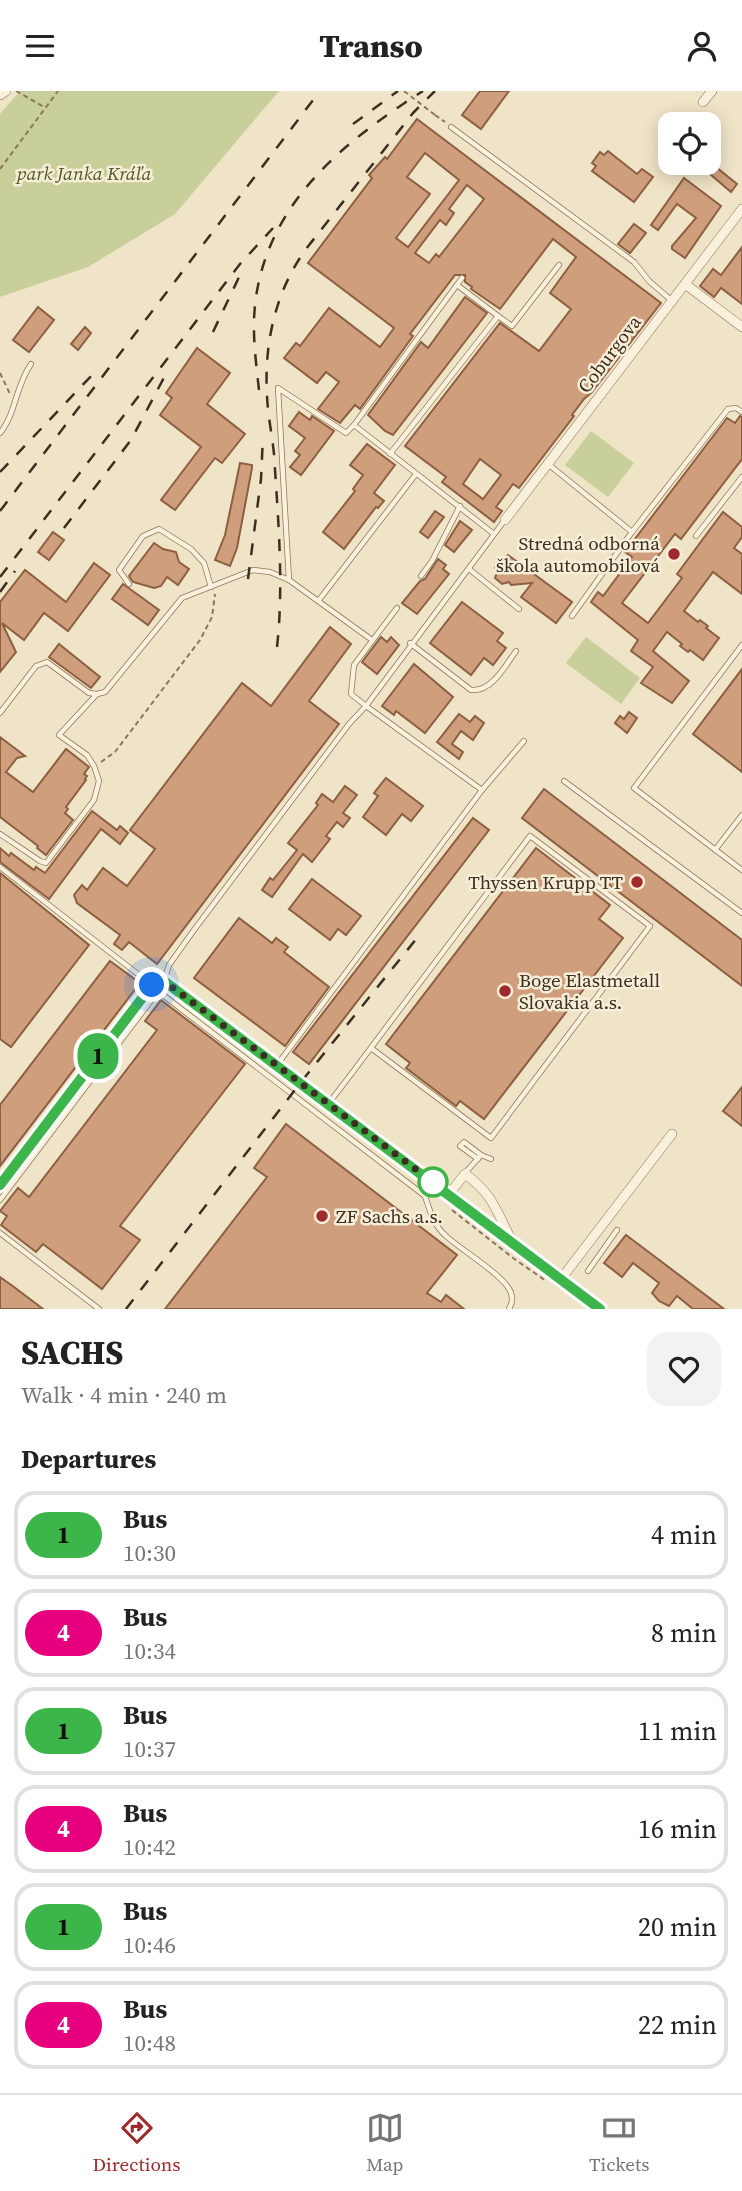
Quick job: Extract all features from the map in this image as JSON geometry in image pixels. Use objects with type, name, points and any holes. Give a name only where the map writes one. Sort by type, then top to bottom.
[{"type":"street","points":[[0,95],[6,91]]},
{"type":"street","points":[[703,103],[712,91]]},
{"type":"street","name":"Coburgova","points":[[505,520],[742,209]]},
{"type":"street","points":[[685,284],[742,327]]},
{"type":"street","points":[[308,1088],[600,1309]]},
{"type":"street","points":[[561,1279],[671,1134]]},
{"type":"street","points":[[449,1194],[465,1174],[487,1192],[515,1246]]},
{"type":"lane","points":[[451,127],[634,261],[649,281],[672,301]]},
{"type":"lane","points":[[457,285],[512,325],[559,265]]},
{"type":"lane","points":[[289,580],[278,388],[346,433],[462,278]]},
{"type":"lane","points":[[390,454],[498,316]]},
{"type":"lane","points":[[0,433],[9,420],[18,387],[31,364]]},
{"type":"lane","points":[[572,616],[632,532],[728,409],[736,408],[742,412]]},
{"type":"lane","points":[[354,425],[494,534]]},
{"type":"lane","points":[[548,464],[632,532]]},
{"type":"lane","points":[[319,600],[416,474]]},
{"type":"lane","points":[[696,536],[742,477]]},
{"type":"lane","points":[[421,576],[432,561],[460,506]]},
{"type":"lane","points":[[164,981],[169,965],[194,930],[505,520]]},
{"type":"lane","points":[[130,584],[119,570],[143,536],[159,529],[191,549],[204,563],[213,587]]},
{"type":"lane","points":[[469,569],[519,610]]},
{"type":"lane","points":[[0,713],[42,662],[47,661],[89,693],[105,692],[182,598],[253,570],[270,572],[289,580],[372,641]]},
{"type":"lane","points":[[397,608],[354,665],[351,694],[481,790]]},
{"type":"lane","points":[[410,643],[471,690],[478,691],[488,687],[516,651]]},
{"type":"lane","points":[[742,645],[634,788],[742,870]]},
{"type":"lane","points":[[0,834],[46,863],[94,800],[99,781],[93,764],[87,755],[59,735],[97,694]]},
{"type":"lane","points":[[278,1065],[481,790],[524,741]]},
{"type":"lane","points":[[564,781],[742,913]]},
{"type":"lane","points":[[715,850],[742,815]]},
{"type":"lane","points":[[329,1103],[530,836],[650,926],[491,1138],[371,1048]]},
{"type":"lane","points":[[0,867],[152,985]]},
{"type":"lane","points":[[0,1185],[155,981],[164,981],[308,1088]]},
{"type":"lane","points":[[0,1200],[153,998],[163,995],[425,1196],[432,1220],[444,1234],[510,1289],[512,1301],[509,1309]]},
{"type":"lane","points":[[465,1174],[479,1157],[491,1159]]},
{"type":"lane","points":[[588,1271],[617,1230]]},
{"type":"lane","points":[[0,1233],[99,1309]]},
{"type":"path","points":[[16,91],[45,108]]},
{"type":"path","points":[[0,169],[58,91]]},
{"type":"path","points":[[404,91],[451,127]]},
{"type":"path","points":[[0,372],[8,388],[12,408]]},
{"type":"path","points":[[93,764],[105,761],[115,752],[183,665],[212,617],[213,587]]},
{"type":"path","points":[[452,1210],[549,1283]]},
{"type":"green space","name":"park Janka Kráľa","points":[[20,91],[279,91],[175,214],[88,267],[0,297],[0,114]]},
{"type":"green space","points":[[591,431],[634,463],[608,497],[565,465]]},
{"type":"green space","points":[[586,637],[640,678],[621,704],[566,663]]},
{"type":"building","points":[[480,91],[509,91],[481,129],[462,115]]},
{"type":"building","points":[[417,119],[661,303],[584,399],[519,488],[513,484],[496,507],[502,511],[494,522],[442,482],[446,477],[405,446],[500,323],[539,351],[571,309],[550,293],[576,257],[553,239],[500,309],[471,289],[465,282],[465,275],[455,275],[410,334],[413,336],[360,409],[355,405],[340,423],[318,409],[339,382],[326,372],[317,383],[284,358],[296,343],[300,346],[329,308],[380,347],[394,328],[308,263],[372,178],[369,175],[385,157],[387,159]],"holes":[[[425,153],[459,180],[408,247],[396,238],[430,194],[407,177]],[[467,185],[484,199],[439,257],[436,254],[429,263],[415,253],[440,220],[446,225],[454,213],[449,209]],[[480,459],[501,475],[483,499],[463,484]]]},
{"type":"building","points":[[608,151],[637,174],[642,169],[653,177],[634,202],[592,171],[596,166],[592,163],[600,152],[604,155]]},
{"type":"building","points":[[721,171],[737,184],[731,192],[711,175],[721,175]]},
{"type":"building","points":[[684,178],[721,206],[685,258],[672,249],[672,246],[696,218],[677,204],[658,230],[651,225]]},
{"type":"building","points":[[634,224],[646,233],[630,253],[618,244]]},
{"type":"building","points":[[742,247],[742,304],[721,288],[714,297],[700,286],[713,269],[721,275]]},
{"type":"building","points":[[465,297],[487,313],[393,435],[385,431],[368,415],[421,342],[428,348]]},
{"type":"building","points":[[38,307],[54,320],[29,352],[13,340]]},
{"type":"building","points":[[85,327],[91,333],[78,350],[71,344]]},
{"type":"building","points":[[197,348],[230,373],[207,404],[245,434],[222,463],[215,458],[175,510],[161,500],[201,447],[160,415],[172,398],[166,393]]},
{"type":"building","points":[[299,412],[310,420],[312,416],[334,431],[301,475],[290,467],[300,455],[295,451],[305,438],[289,426]]},
{"type":"building","points":[[740,416],[742,459],[681,539],[675,534],[622,603],[648,623],[682,578],[677,574],[723,512],[742,527],[742,537],[734,548],[742,554],[742,594],[713,572],[684,611],[708,626],[706,628],[719,638],[703,660],[680,646],[682,644],[667,632],[653,651],[689,681],[672,703],[641,683],[653,667],[631,651],[638,640],[591,602],[598,592],[603,596],[632,557],[625,552],[727,418],[735,423]]},
{"type":"building","points":[[367,444],[395,465],[374,493],[384,501],[376,507],[344,549],[323,532],[355,491],[353,489],[363,475],[350,465]]},
{"type":"building","points":[[240,463],[252,465],[252,468],[237,548],[230,566],[215,560],[225,535]]},
{"type":"building","points":[[435,511],[444,517],[428,538],[420,532]]},
{"type":"building","points":[[460,521],[472,530],[454,552],[445,545]]},
{"type":"building","points":[[53,532],[64,540],[49,560],[38,552]]},
{"type":"building","points":[[154,543],[163,549],[176,552],[179,562],[189,569],[178,585],[167,577],[161,586],[154,588],[133,582],[129,576]]},
{"type":"building","points":[[508,555],[572,602],[556,623],[521,597],[532,583],[502,584],[495,578],[498,570],[495,568],[496,564]]},
{"type":"building","points":[[438,559],[446,565],[443,569],[449,574],[417,614],[402,603],[420,581],[425,579]]},
{"type":"building","points":[[94,563],[110,575],[68,631],[44,613],[24,640],[2,623],[16,652],[0,672],[0,602],[25,570],[66,602]]},
{"type":"building","points":[[123,584],[159,610],[148,625],[112,599]]},
{"type":"building","points":[[462,602],[503,633],[497,641],[506,648],[493,665],[484,658],[471,675],[430,643]]},
{"type":"building","points":[[330,627],[351,644],[309,701],[339,724],[157,964],[129,942],[122,950],[114,944],[120,935],[77,903],[74,895],[82,885],[87,890],[103,868],[127,886],[155,849],[130,830],[242,683],[271,706]]},
{"type":"building","points":[[381,637],[387,642],[391,637],[399,645],[377,674],[362,662]]},
{"type":"building","points":[[59,644],[100,677],[91,688],[49,657]]},
{"type":"building","points":[[414,664],[453,697],[425,733],[396,711],[394,715],[382,706]]},
{"type":"building","points":[[742,669],[742,772],[693,734]]},
{"type":"building","points":[[629,712],[637,718],[627,733],[615,723],[620,716],[624,719]]},
{"type":"building","points":[[459,714],[470,722],[475,716],[484,723],[473,740],[461,731],[452,744],[463,752],[459,759],[437,742]]},
{"type":"building","points":[[0,737],[25,756],[17,758],[6,772],[33,792],[66,749],[89,767],[84,774],[87,776],[86,780],[66,807],[68,809],[65,813],[73,820],[46,855],[0,817]]},
{"type":"building","points":[[386,778],[423,806],[411,821],[402,814],[386,835],[363,817],[378,796],[374,793]]},
{"type":"building","points":[[345,786],[357,795],[343,813],[350,818],[343,827],[337,822],[326,836],[330,839],[312,862],[303,854],[272,897],[262,890],[297,850],[288,843],[318,805],[316,803],[322,794],[333,802]]},
{"type":"building","name":"Thyssen Krupp TT","points":[[544,789],[742,940],[742,986],[522,818]]},
{"type":"building","points":[[92,811],[117,830],[120,826],[128,833],[120,844],[101,829],[49,899],[0,862],[0,848],[34,870],[36,867],[45,873]]},
{"type":"building","points":[[473,818],[489,830],[309,1064],[293,1052]]},
{"type":"building","name":"Boge Elastmetall Slovakia a.s.","points":[[536,848],[610,905],[599,919],[623,938],[484,1119],[460,1101],[456,1106],[406,1068],[410,1063],[386,1044]]},
{"type":"building","points":[[0,873],[89,945],[11,1047],[0,1039]]},
{"type":"building","points":[[312,879],[361,916],[346,935],[338,929],[330,940],[289,909]]},
{"type":"building","points":[[239,918],[272,943],[276,938],[288,947],[284,952],[329,987],[285,1046],[194,978]]},
{"type":"building","points":[[110,961],[140,983],[0,1166],[0,1105]]},
{"type":"building","points":[[161,1000],[245,1064],[120,1226],[140,1240],[102,1289],[43,1244],[36,1252],[1,1225],[7,1216],[0,1211],[18,1188],[29,1197],[157,1030],[145,1021]]},
{"type":"building","points":[[742,1087],[742,1126],[723,1111]]},
{"type":"building","name":"ZF Sachs a.s.","points":[[286,1124],[457,1255],[427,1293],[441,1302],[446,1295],[464,1309],[165,1309],[267,1177],[254,1168]]},
{"type":"building","points":[[626,1235],[724,1309],[693,1309],[677,1296],[669,1306],[659,1301],[652,1293],[659,1283],[633,1263],[622,1277],[604,1263]]},
{"type":"building","points":[[0,1277],[14,1287],[43,1309],[0,1309]]},
{"type":"railway","points":[[0,511],[320,91]]},
{"type":"railway","points":[[353,124],[398,91]]},
{"type":"railway","points":[[259,390],[254,337],[255,305],[262,269],[275,236],[292,206],[313,179],[338,154],[423,91]]},
{"type":"railway","points":[[277,647],[280,551],[267,357],[279,301],[306,249],[413,113],[435,91]]},
{"type":"railway","points":[[0,577],[240,264],[273,228]]},
{"type":"railway","points":[[213,332],[240,275]]},
{"type":"railway","points":[[64,528],[131,440],[168,370]]},
{"type":"railway","points":[[0,472],[94,373]]},
{"type":"railway","points":[[248,579],[261,479],[263,436]]},
{"type":"railway","points":[[0,592],[15,571]]},
{"type":"railway","points":[[126,1309],[301,1082],[417,938]]},
{"type":"bus line","name":"1","points":[[0,1185],[155,981],[164,981],[600,1309]]},
{"type":"place","name":"Stredná odborná škola automobilová","points":[[674,554]]},
{"type":"place","name":"Thyssen Krupp TT","points":[[637,882]]},
{"type":"place","name":"Boge Elastmetall Slovakia a.s.","points":[[505,991]]},
{"type":"place","name":"ZF Sachs a.s.","points":[[322,1216]]},
{"type":"route","points":[[152,985],[155,981],[164,981],[433,1182]]}]
